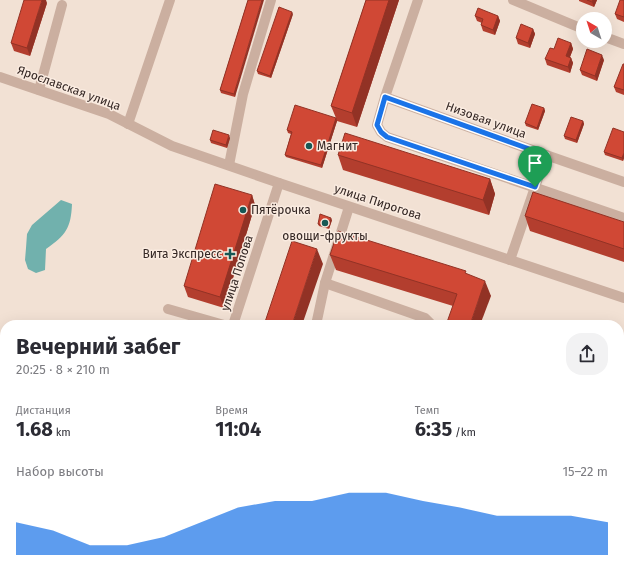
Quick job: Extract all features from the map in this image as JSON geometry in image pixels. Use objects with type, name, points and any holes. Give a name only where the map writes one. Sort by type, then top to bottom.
[{"type":"street","points":[[128,124],[170,0]]},
{"type":"street","points":[[229,165],[243,94],[271,0]]},
{"type":"street","points":[[418,0],[377,125],[381,132],[387,137],[624,218]]},
{"type":"street","points":[[513,0],[576,25]]},
{"type":"street","points":[[39,90],[62,5]]},
{"type":"street","points":[[612,40],[624,44]]},
{"type":"street","name":"Ярославская улица","points":[[0,77],[100,111],[128,124]]},
{"type":"street","name":"Низовая улица","points":[[385,97],[624,182]]},
{"type":"street","name":"улица Пирогова","points":[[128,124],[172,146],[349,207],[624,298]]},
{"type":"street","points":[[510,260],[546,155]]},
{"type":"street","name":"улица Попова","points":[[235,320],[279,183]]},
{"type":"street","points":[[317,320],[325,283],[349,207]]},
{"type":"street","points":[[325,283],[426,320]]},
{"type":"street","points":[[168,309],[206,320]]},
{"type":"water","points":[[61,200],[72,204],[69,225],[63,235],[46,249],[45,270],[36,273],[28,269],[25,260],[27,234],[32,225]]},
{"type":"building","points":[[24,0],[42,0],[27,48],[11,43]]},
{"type":"building","points":[[248,0],[262,0],[234,94],[220,90]]},
{"type":"building","points":[[366,0],[389,0],[352,113],[331,106]]},
{"type":"building","points":[[620,0],[624,0],[624,17],[615,14]]},
{"type":"building","points":[[279,7],[292,12],[270,76],[257,71]]},
{"type":"building","points":[[478,8],[498,16],[493,30],[481,25],[483,19],[475,16]]},
{"type":"building","points":[[521,24],[533,29],[528,43],[516,38]]},
{"type":"building","points":[[558,38],[571,43],[566,56],[571,58],[568,67],[545,59],[550,48],[554,49]]},
{"type":"building","points":[[587,49],[602,55],[595,76],[580,70]]},
{"type":"building","points":[[624,64],[624,90],[614,87]]},
{"type":"building","points":[[532,104],[544,108],[537,128],[525,123]]},
{"type":"building","name":"Магнит","points":[[295,105],[336,118],[321,165],[285,155],[292,132],[287,130]]},
{"type":"building","points":[[571,117],[583,121],[576,140],[564,136]]},
{"type":"building","points":[[613,128],[624,132],[624,153],[622,158],[604,152]]},
{"type":"building","points":[[213,130],[229,135],[226,145],[210,140]]},
{"type":"building","points":[[345,133],[490,179],[483,200],[338,155]]},
{"type":"building","points":[[215,184],[252,195],[220,297],[184,286]]},
{"type":"building","points":[[533,192],[624,222],[624,249],[525,216]]},
{"type":"building","name":"овощи-фрукты","points":[[320,214],[331,218],[328,226],[318,224]]},
{"type":"building","points":[[338,231],[466,271],[465,273],[485,281],[472,320],[448,320],[457,294],[330,255]]},
{"type":"building","points":[[292,241],[317,249],[294,320],[266,320]]},
{"type":"place","name":"Магнит","points":[[309,146]]},
{"type":"place","name":"Пятёрочка","points":[[243,210]]},
{"type":"place","name":"овощи-фрукты","points":[[325,223]]},
{"type":"place","name":"Вита Экспресс","points":[[230,254]]},
{"type":"route","points":[[385,97],[546,155],[535,187],[387,137],[381,132],[377,125],[385,97]]}]
